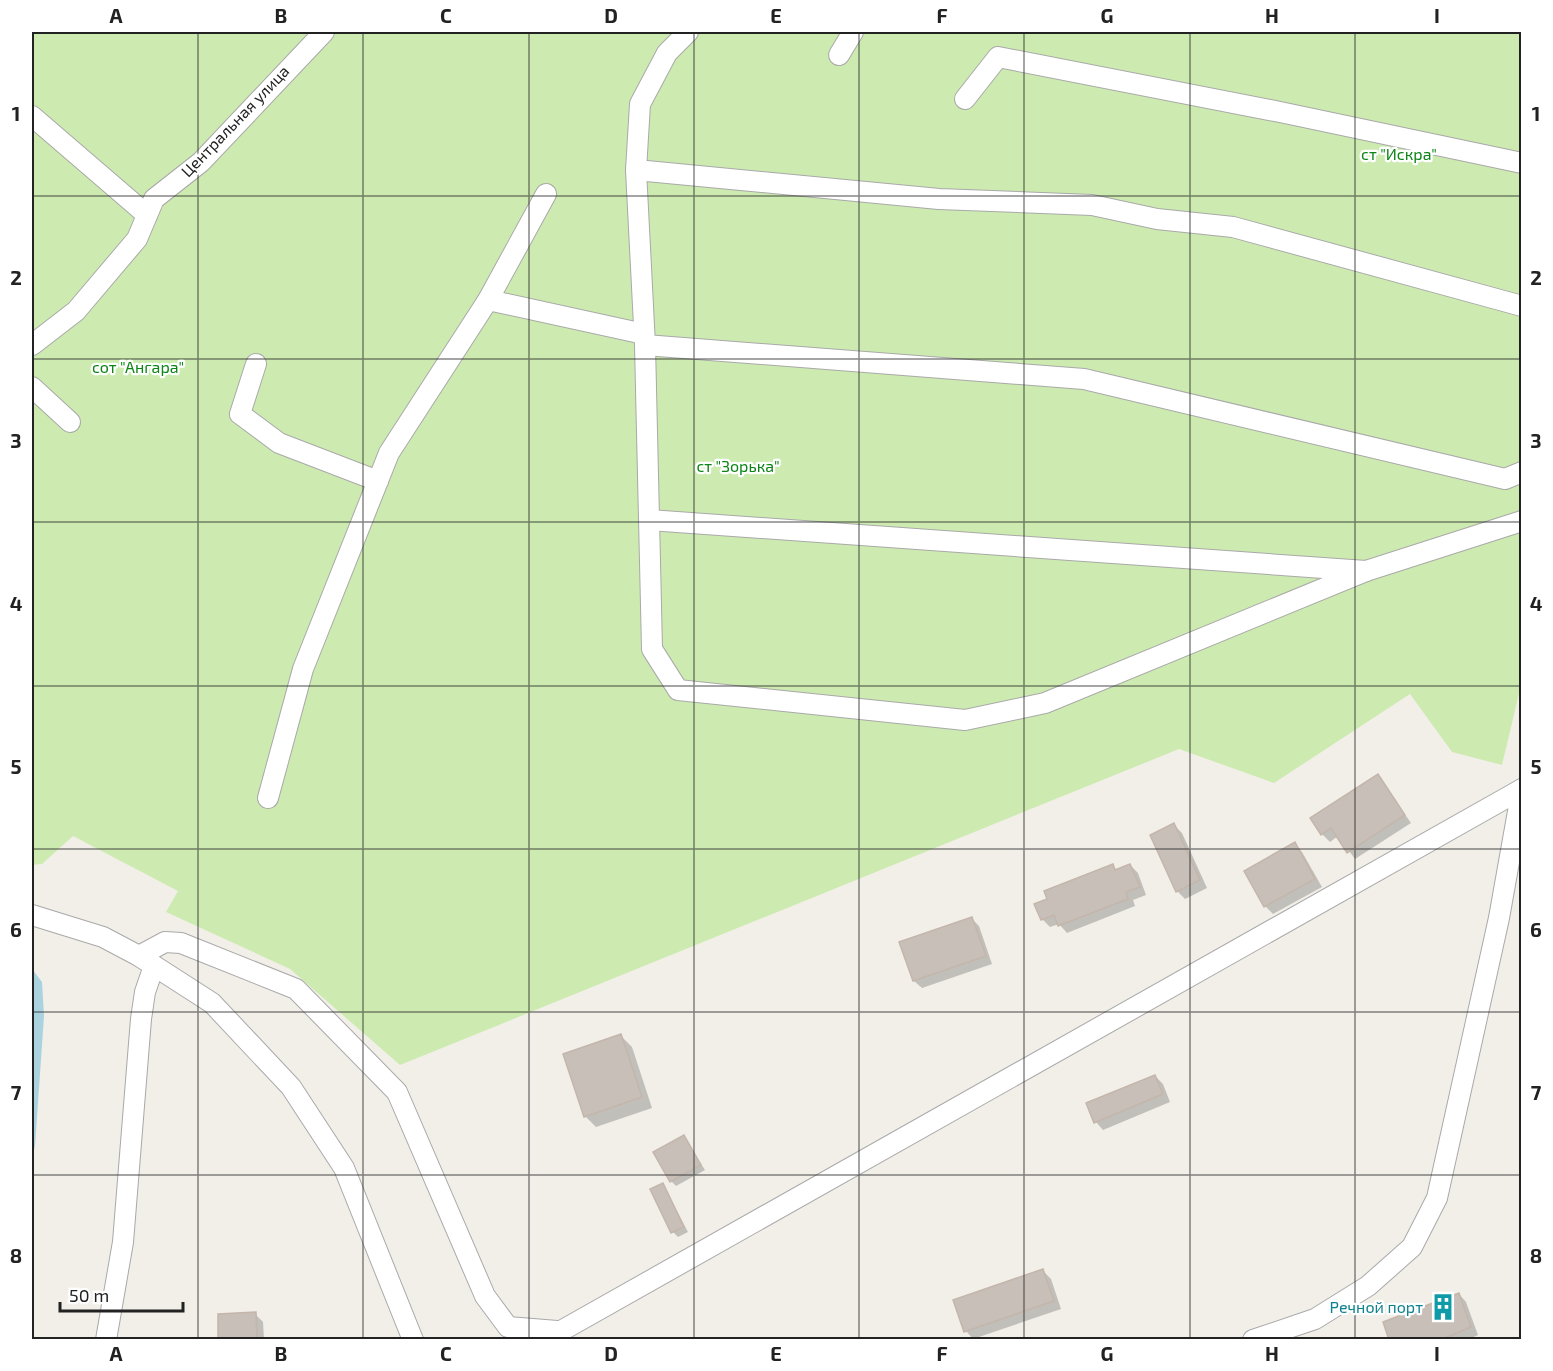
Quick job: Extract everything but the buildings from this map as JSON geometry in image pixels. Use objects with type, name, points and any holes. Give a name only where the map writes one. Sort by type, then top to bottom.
[{"type":"street","name":"Центральная улица","points":[[32,345],[76,311],[137,239],[154,199],[201,162],[324,32]]},
{"type":"street","points":[[688,32],[667,53],[640,104],[636,170],[645,340],[652,649],[678,690],[965,720],[1045,702],[1366,571],[1521,520]]},
{"type":"street","points":[[839,55],[853,32]]},
{"type":"street","points":[[965,99],[998,57],[1280,112],[1521,163]]},
{"type":"street","points":[[32,116],[147,215]]},
{"type":"street","points":[[636,170],[939,199],[1092,205],[1156,219],[1233,227],[1521,306]]},
{"type":"street","points":[[268,798],[303,669],[389,453],[488,300],[546,194]]},
{"type":"street","points":[[488,300],[645,340],[1084,379],[1505,479],[1521,472]]},
{"type":"street","points":[[256,364],[240,414],[279,443],[378,481]]},
{"type":"street","points":[[32,387],[70,422]]},
{"type":"street","points":[[649,520],[1366,571]]},
{"type":"street","points":[[106,1340],[123,1242],[147,961],[165,942],[181,943],[296,989],[398,1092],[486,1296],[508,1327],[551,1335],[1521,789]]},
{"type":"street","points":[[1253,1340],[1315,1319],[1368,1286],[1412,1247],[1437,1198],[1499,918],[1521,789]]},
{"type":"street","points":[[32,915],[103,937],[147,961],[212,1003],[291,1087],[344,1168],[412,1340]]},
{"type":"green space","name":"ст \"Зорька\"","points":[[32,32],[1521,32],[1522,681],[1502,765],[1452,752],[1410,694],[1274,783],[1179,749],[400,1065],[290,969],[166,912],[178,891],[73,836],[42,864],[32,865]]},
{"type":"water","points":[[32,969],[42,982],[44,1016],[35,1146],[32,1157]]},
{"type":"place","name":"Речной порт","points":[[1443,1307]]},
{"type":"park label","name":"ст \"Искра\"","points":[[1399,154]]},
{"type":"park label","name":"сот \"Ангара\"","points":[[138,367]]}]
